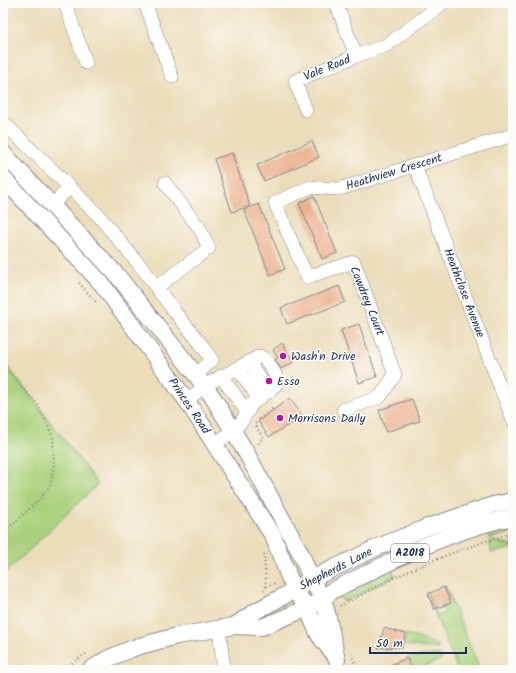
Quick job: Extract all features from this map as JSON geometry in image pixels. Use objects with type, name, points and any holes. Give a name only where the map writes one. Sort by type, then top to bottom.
[{"type":"main road","name":"Princes Road","points":[[3,153],[117,275],[212,396],[247,454],[301,554],[310,579],[323,599],[340,665]]},
{"type":"main road","name":"Princes Road","points":[[3,178],[102,284],[187,401],[273,536],[288,577],[308,608],[319,635],[340,665]]},
{"type":"main road","name":"Shepherds Lane","points":[[226,627],[295,590],[310,579],[378,547],[428,527],[493,506],[513,506]]},
{"type":"main road","name":"Shepherds Lane","points":[[90,670],[136,646],[177,636],[226,627],[262,627],[308,608],[323,599],[332,591],[428,544],[476,527],[513,506]]},
{"type":"street","points":[[65,3],[86,63]]},
{"type":"street","points":[[145,3],[172,77]]},
{"type":"street","name":"Vale Road","points":[[306,110],[295,81],[356,56],[336,3]]},
{"type":"street","points":[[356,56],[387,45],[443,3]]},
{"type":"street","name":"Princes Road","points":[[3,122],[98,215],[142,268],[201,344],[212,360],[200,380]]},
{"type":"street","name":"Heathview Crescent","points":[[275,203],[310,187],[339,189],[513,135]]},
{"type":"street","name":"Heathclose Avenue","points":[[415,166],[513,420]]},
{"type":"street","points":[[157,287],[209,248],[200,229],[165,183]]},
{"type":"street","points":[[52,205],[70,187]]},
{"type":"street","name":"Cowdrey Court","points":[[275,203],[307,277],[354,262],[395,375],[380,397],[343,410]]},
{"type":"street","points":[[187,401],[200,380],[222,376],[249,362],[263,396]]},
{"type":"street","points":[[237,368],[253,390],[263,396]]},
{"type":"street","points":[[222,376],[247,412]]},
{"type":"street","points":[[215,444],[233,431],[242,421],[252,404],[263,396]]},
{"type":"street","points":[[224,670],[226,627]]},
{"type":"path","points":[[78,281],[98,304]]},
{"type":"path","points":[[3,366],[39,406],[53,438],[54,463],[51,484],[38,502],[3,533]]},
{"type":"path","points":[[247,454],[263,438],[255,424],[258,419],[273,408],[274,410]]},
{"type":"path","points":[[340,606],[408,571],[449,554],[513,533]]},
{"type":"path","points":[[496,538],[496,540],[513,544]]},
{"type":"path","points":[[263,592],[266,587],[264,553]]},
{"type":"green space","points":[[3,360],[98,484],[3,575]]},
{"type":"green space","points":[[504,527],[513,529],[513,532],[489,539],[486,532]]},
{"type":"green space","points":[[493,541],[513,545],[513,548],[491,553],[490,542]]},
{"type":"green space","points":[[391,569],[395,575],[394,577],[344,602],[340,597],[344,593]]},
{"type":"green space","points":[[444,587],[446,587],[480,670],[458,670],[427,594],[438,616],[445,613],[442,606],[451,603]]},
{"type":"green space","points":[[406,634],[438,645],[438,649],[404,645],[396,647],[398,639],[405,640]]},
{"type":"green space","points":[[440,654],[442,659],[416,670],[409,670],[412,669],[407,658]]},
{"type":"building","points":[[312,141],[319,157],[264,181],[257,165]]},
{"type":"building","points":[[232,153],[250,206],[232,212],[214,159]]},
{"type":"building","points":[[314,196],[337,253],[322,259],[299,203]]},
{"type":"building","points":[[259,204],[285,269],[270,275],[244,210]]},
{"type":"building","points":[[339,286],[345,302],[287,324],[281,308]]},
{"type":"building","points":[[359,324],[377,377],[359,383],[341,330]]},
{"type":"building","name":"Wash'n Drive","points":[[282,343],[293,362],[281,369],[275,359],[278,358],[273,350]]},
{"type":"building","name":"Morrisons Daily","points":[[290,398],[302,416],[269,437],[258,421]]},
{"type":"building","points":[[412,399],[420,421],[386,432],[379,410]]},
{"type":"building","points":[[444,587],[451,603],[434,609],[428,594]]},
{"type":"building","points":[[384,628],[406,634],[402,647],[378,648]]},
{"type":"building","points":[[407,658],[412,670],[379,670]]},
{"type":"place","name":"Wash'n Drive","points":[[283,356]]},
{"type":"place","name":"Esso","points":[[269,381]]},
{"type":"place","name":"Morrisons Daily","points":[[280,418]]}]
